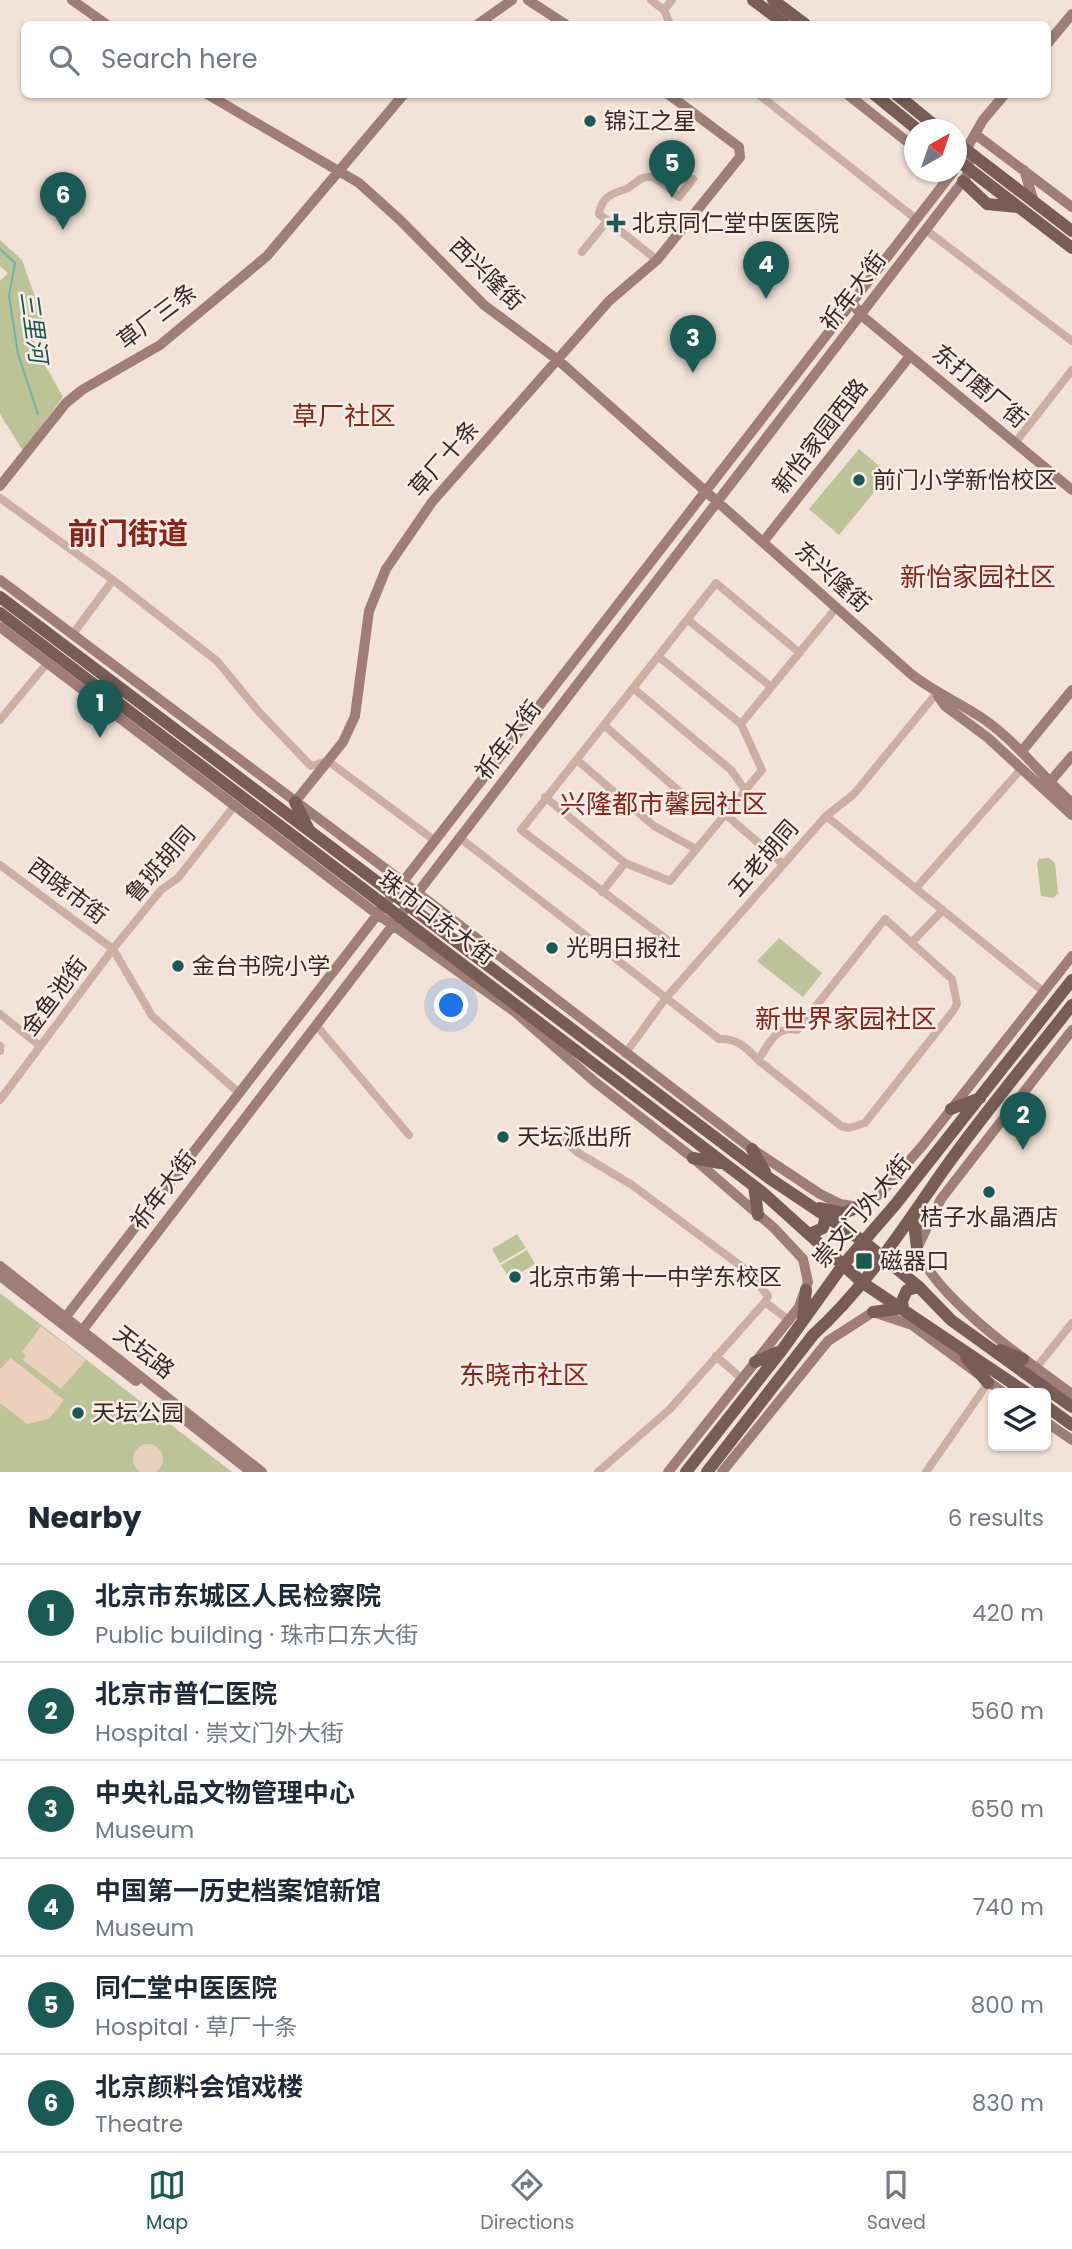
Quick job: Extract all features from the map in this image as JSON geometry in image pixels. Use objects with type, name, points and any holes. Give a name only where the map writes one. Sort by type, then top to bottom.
[{"type":"main road","points":[[753,0],[788,19]]},
{"type":"main road","points":[[773,0],[788,19]]},
{"type":"main road","points":[[879,98],[905,119]]},
{"type":"main road","points":[[901,98],[927,119]]},
{"type":"main road","points":[[967,168],[1034,202],[1072,231]]},
{"type":"main road","points":[[967,175],[1019,207],[1072,248]]},
{"type":"main road","name":"珠市口东大街","points":[[0,597],[311,834],[384,904]]},
{"type":"main road","name":"珠市口东大街","points":[[0,613],[754,1186],[863,1283],[952,1341]]},
{"type":"main road","points":[[295,802],[311,834]]},
{"type":"main road","name":"珠市口东大街","points":[[400,916],[769,1178],[863,1241],[979,1342]]},
{"type":"main road","name":"崇文门外大街","points":[[686,1472],[782,1350],[796,1321],[895,1205],[1072,980]]},
{"type":"main road","name":"崇文门外大街","points":[[707,1472],[715,1466],[813,1335],[884,1257],[925,1198],[1072,1005]]},
{"type":"main road","points":[[951,1109],[981,1098]]},
{"type":"main road","points":[[752,1149],[769,1178]]},
{"type":"main road","points":[[693,1158],[723,1164]]},
{"type":"main road","points":[[754,1186],[758,1215]]},
{"type":"main road","points":[[918,1248],[915,1231],[925,1198]]},
{"type":"main road","points":[[895,1205],[901,1217],[911,1220]]},
{"type":"main road","points":[[813,1207],[844,1213],[859,1207]]},
{"type":"main road","points":[[810,1234],[823,1228],[826,1216]]},
{"type":"main road","points":[[873,1312],[903,1308],[902,1301],[907,1290],[919,1287]]},
{"type":"main road","points":[[796,1321],[806,1290]]},
{"type":"main road","points":[[814,1303],[830,1304],[832,1317]]},
{"type":"main road","points":[[952,1341],[988,1383]]},
{"type":"main road","points":[[952,1341],[1020,1388]]},
{"type":"main road","points":[[979,1342],[1023,1359]]},
{"type":"main road","points":[[979,1342],[1072,1407]]},
{"type":"main road","points":[[755,1362],[782,1350]]},
{"type":"main road","points":[[1051,1410],[1072,1425]]},
{"type":"street","points":[[72,0],[102,21]]},
{"type":"street","points":[[482,21],[512,0]]},
{"type":"street","points":[[528,0],[560,21]]},
{"type":"street","points":[[651,0],[664,10],[669,21]]},
{"type":"street","points":[[664,10],[672,0]]},
{"type":"street","points":[[788,19],[789,0]]},
{"type":"street","points":[[1051,39],[1072,14]]},
{"type":"street","name":"西兴隆街","points":[[214,98],[336,172],[359,183],[401,220],[484,305],[558,360],[704,489]]},
{"type":"street","name":"草厂三条","points":[[0,486],[66,403],[82,390],[160,345],[267,256],[291,231],[336,172],[401,98]]},
{"type":"street","name":"草厂十条","points":[[295,802],[343,742],[355,716],[369,611],[386,569],[432,502],[609,302],[657,260],[740,158],[739,147],[673,98]]},
{"type":"street","points":[[763,98],[916,219]]},
{"type":"street","points":[[852,98],[904,138]]},
{"type":"street","name":"祈年大街","points":[[967,146],[1001,98]]},
{"type":"street","points":[[975,134],[1072,207]]},
{"type":"street","points":[[1024,170],[1034,202]]},
{"type":"street","points":[[657,260],[598,214],[601,205],[611,194],[629,187],[637,180],[655,179],[679,197],[694,179]]},
{"type":"street","name":"祈年大街","points":[[64,1320],[942,182]]},
{"type":"street","name":"祈年大街","points":[[80,1333],[962,182]]},
{"type":"street","points":[[582,252],[607,221]]},
{"type":"street","points":[[926,230],[1072,341]]},
{"type":"street","name":"东打磨厂街","points":[[851,300],[861,315],[1072,490]]},
{"type":"street","name":"新怡家园西路","points":[[763,542],[910,356]]},
{"type":"street","points":[[1015,443],[1072,370]]},
{"type":"street","name":"东兴隆街","points":[[704,489],[716,503],[936,694],[945,706],[977,728],[1072,815]]},
{"type":"street","points":[[0,498],[113,580],[217,661],[259,712],[311,766],[328,761],[434,840]]},
{"type":"street","name":"珠市口东大街","points":[[0,580],[418,893],[752,1149],[820,1194],[840,1204],[859,1207]]},
{"type":"street","points":[[72,635],[113,580]]},
{"type":"street","points":[[666,939],[521,830],[716,583],[800,653]]},
{"type":"street","points":[[741,724],[836,608]]},
{"type":"street","points":[[688,620],[770,686]]},
{"type":"street","name":"珠市口东大街","points":[[0,627],[235,805],[384,904]]},
{"type":"street","points":[[545,797],[625,863],[670,881],[762,769],[741,724],[659,657]]},
{"type":"street","points":[[0,720],[48,662]]},
{"type":"street","points":[[633,688],[731,770],[745,789]]},
{"type":"street","points":[[1025,753],[1072,690]]},
{"type":"street","name":"东兴隆街","points":[[936,694],[986,720],[1025,753],[1049,783],[1072,803]]},
{"type":"street","name":"五老胡同","points":[[625,1054],[665,999],[826,816],[853,794],[936,694]]},
{"type":"street","points":[[1025,753],[1072,701]]},
{"type":"street","points":[[605,726],[680,792]]},
{"type":"street","points":[[1049,783],[1072,756]]},
{"type":"street","points":[[577,760],[654,826],[696,849]]},
{"type":"street","points":[[917,887],[1022,768]]},
{"type":"street","name":"鲁班胡同","points":[[113,949],[160,890],[178,878],[235,805]]},
{"type":"street","points":[[725,814],[783,864]]},
{"type":"street","points":[[826,816],[1044,992]]},
{"type":"street","points":[[460,838],[719,1039],[732,1038],[747,1047],[758,1060],[841,1126],[849,1128],[865,1123],[957,1004],[952,979],[885,919],[797,1030],[787,1028],[777,1032],[758,1060]]},
{"type":"street","points":[[602,892],[625,863]]},
{"type":"street","name":"西晓市街","points":[[0,865],[113,949]]},
{"type":"street","points":[[912,942],[943,910]]},
{"type":"street","name":"珠市口东大街","points":[[400,916],[595,1082],[693,1158],[792,1245],[803,1259],[807,1272],[806,1290]]},
{"type":"street","points":[[113,949],[152,1016],[239,1093]]},
{"type":"street","name":"金鱼池街","points":[[0,1100],[113,949]]},
{"type":"street","points":[[859,1207],[880,1194],[1072,956]]},
{"type":"street","points":[[0,1014],[40,1046]]},
{"type":"street","points":[[316,1025],[409,1135]]},
{"type":"street","points":[[1072,1030],[941,1199],[918,1248],[931,1275],[1023,1359],[1072,1394]]},
{"type":"street","points":[[553,1131],[577,1152],[632,1185],[749,1272],[768,1296],[670,1409],[598,1472]]},
{"type":"street","name":"天坛路","points":[[0,1266],[251,1472]]},
{"type":"street","name":"天坛路","points":[[0,1276],[64,1320]]},
{"type":"street","points":[[668,1472],[755,1362],[796,1321],[765,1302]]},
{"type":"street","points":[[722,1472],[828,1342],[873,1312],[912,1325],[996,1388]]},
{"type":"street","points":[[1036,1368],[1072,1323]]},
{"type":"street","name":"天坛路","points":[[80,1333],[262,1472]]},
{"type":"street","points":[[716,1356],[742,1379]]},
{"type":"street","points":[[926,1472],[988,1383]]},
{"type":"street","points":[[1051,1425],[1072,1440]]},
{"type":"green space","points":[[0,240],[22,260],[47,331],[33,337],[35,347],[63,397],[23,451],[0,414],[0,281],[8,273],[0,266]]},
{"type":"green space","points":[[859,449],[889,474],[839,535],[809,509]]},
{"type":"green space","points":[[1049,858],[1055,863],[1058,893],[1053,898],[1041,896],[1037,863],[1039,859]]},
{"type":"green space","points":[[779,938],[822,973],[803,997],[757,961]]},
{"type":"green space","points":[[517,1234],[526,1248],[500,1263],[492,1249]]},
{"type":"green space","points":[[527,1250],[535,1264],[510,1279],[501,1265]]},
{"type":"green space","name":"天坛公园","points":[[0,1293],[232,1472],[0,1472]]},
{"type":"shaded area","points":[[41,1326],[86,1360],[61,1389],[23,1360],[26,1355],[22,1352]]},
{"type":"shaded area","points":[[11,1358],[64,1400],[49,1419],[27,1424],[0,1403],[0,1369]]},
{"type":"shaded area","points":[[142,1445],[154,1445],[162,1453],[162,1465],[156,1472],[140,1472],[134,1465],[134,1453]]},
{"type":"waterway","name":"三里河","points":[[0,249],[15,263],[9,296],[18,354],[38,414]]},
{"type":"place","name":"锦江之星","points":[[590,121]]},
{"type":"place","name":"同仁堂中医医院","points":[[672,198]]},
{"type":"place","name":"北京同仁堂中医医院","points":[[616,223]]},
{"type":"place","name":"北京颜料会馆戏楼","points":[[63,230]]},
{"type":"place","name":"中国第一历史档案馆新馆","points":[[766,299]]},
{"type":"place","name":"中央礼品文物管理中心","points":[[693,373]]},
{"type":"place","name":"前门小学新怡校区","points":[[859,480]]},
{"type":"place","name":"北京市东城区人民检察院","points":[[100,738]]},
{"type":"place","name":"光明日报社","points":[[552,948]]},
{"type":"place","name":"金台书院小学","points":[[178,966]]},
{"type":"place","name":"天坛派出所","points":[[503,1137]]},
{"type":"place","name":"北京市普仁医院","points":[[1023,1150]]},
{"type":"place","name":"桔子水晶酒店","points":[[989,1192]]},
{"type":"place","name":"磁器口","points":[[864,1261]]},
{"type":"place","name":"北京市第十一中学东校区","points":[[515,1277]]},
{"type":"place","name":"天坛公园","points":[[78,1413]]},
{"type":"district","name":"草厂社区","points":[[344,416]]},
{"type":"district","name":"前门街道","points":[[128,533]]},
{"type":"district","name":"新怡家园社区","points":[[978,577]]},
{"type":"district","name":"兴隆都市馨园社区","points":[[664,804]]},
{"type":"district","name":"新世界家园社区","points":[[846,1019]]},
{"type":"district","name":"东晓市社区","points":[[524,1375]]}]
